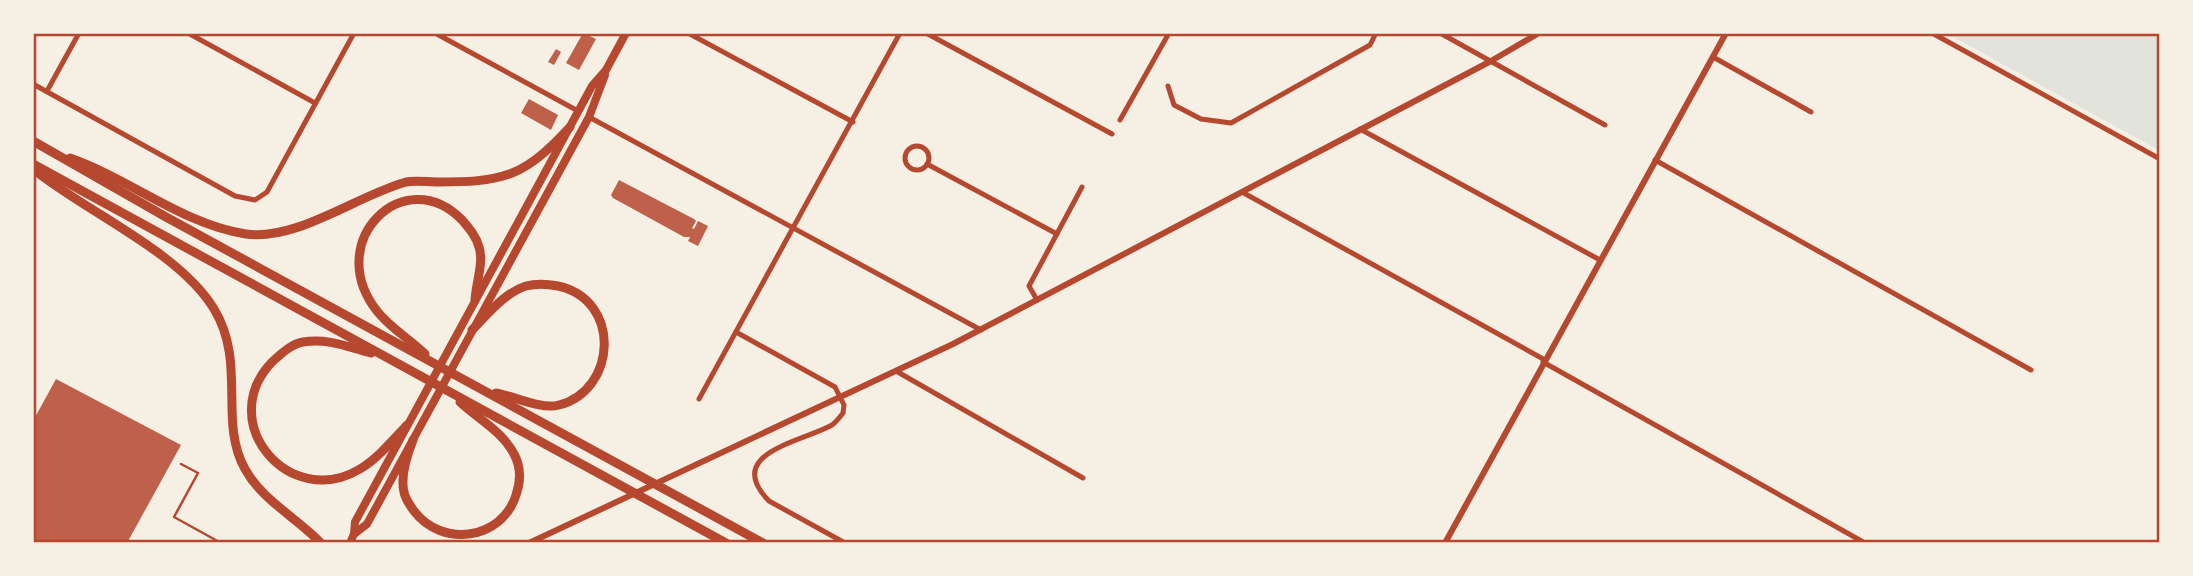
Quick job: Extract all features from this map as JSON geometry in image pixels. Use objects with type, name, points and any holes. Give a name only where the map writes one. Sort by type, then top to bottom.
[{"type":"highway","points":[[49,151],[98,168],[209,225],[249,234],[269,234],[287,231],[410,181],[473,182],[514,172],[549,149],[570,127]]},
{"type":"highway","points":[[33,141],[763,543]]},
{"type":"highway","points":[[33,166],[726,543]]},
{"type":"highway","points":[[33,166],[71,197],[162,256],[186,275],[214,309],[230,348],[233,430],[236,449],[245,469],[258,488],[321,543]]},
{"type":"highway","points":[[433,363],[377,311],[366,291],[360,275],[359,252],[364,234],[374,219],[387,208],[402,202],[422,201],[438,204],[455,214],[471,229],[480,248],[475,300]]},
{"type":"highway","points":[[472,330],[502,299],[526,286],[546,284],[569,289],[587,299],[604,330],[601,367],[589,387],[559,405],[543,405],[487,391]]},
{"type":"highway","points":[[387,357],[331,342],[302,342],[291,346],[258,380],[252,397],[251,413],[255,434],[263,450],[278,464],[295,475],[316,481],[337,478],[359,470],[381,453],[407,425]]},
{"type":"highway","points":[[413,440],[404,471],[404,491],[420,519],[446,534],[463,535],[480,533],[495,526],[508,513],[520,483],[515,456],[496,431],[451,393]]},
{"type":"main road","points":[[352,539],[368,524],[589,117],[606,70],[626,33]]},
{"type":"main road","points":[[352,539],[355,522],[416,408],[592,86],[606,70]]},
{"type":"street","points":[[47,91],[79,33]]},
{"type":"street","points":[[188,33],[316,103]]},
{"type":"street","points":[[33,84],[236,196],[255,200],[267,192],[354,33]]},
{"type":"street","points":[[435,33],[578,111]]},
{"type":"street","points":[[688,33],[853,122]]},
{"type":"street","points":[[699,400],[900,33]]},
{"type":"street","points":[[926,33],[1112,134]]},
{"type":"street","points":[[1120,120],[1169,33]]},
{"type":"street","points":[[1168,86],[1174,105],[1200,119],[1231,123],[1370,45],[1376,33]]},
{"type":"street","points":[[1440,33],[1605,125]]},
{"type":"street","points":[[529,543],[981,330],[1492,61],[1539,33]]},
{"type":"street","points":[[1445,543],[1726,33]]},
{"type":"street","points":[[1932,33],[2160,159]]},
{"type":"street","points":[[1713,57],[1811,112]]},
{"type":"street","points":[[589,117],[981,330]]},
{"type":"street","points":[[1360,129],[1600,260]]},
{"type":"street","points":[[912,146],[923,148],[929,157],[927,164],[918,170],[910,168],[905,162],[907,151],[912,146]]},
{"type":"street","points":[[1655,160],[2031,370]]},
{"type":"street","points":[[927,164],[1057,234]]},
{"type":"street","points":[[1037,300],[1029,286],[1082,187]]},
{"type":"street","points":[[1242,192],[1865,543]]},
{"type":"street","points":[[736,332],[835,387],[841,396],[844,414],[834,424],[769,452],[757,462],[754,475],[760,492],[769,501],[845,543]]},
{"type":"street","points":[[896,371],[1083,478]]},
{"type":"lane","points":[[180,464],[198,473],[174,517],[221,543]]},
{"type":"shaded area","points":[[1946,33],[2160,33],[2160,151]]},
{"type":"building","points":[[583,33],[596,39],[579,70],[566,63]]},
{"type":"building","points":[[556,49],[561,52],[554,65],[548,62]]},
{"type":"building","points":[[529,99],[558,115],[551,130],[521,113]]},
{"type":"building","points":[[619,180],[694,219],[696,221],[692,228],[694,229],[698,221],[708,226],[698,246],[688,241],[690,237],[684,237],[613,198],[611,195]]},
{"type":"building","points":[[56,379],[181,445],[127,543],[33,543],[33,421]]}]
